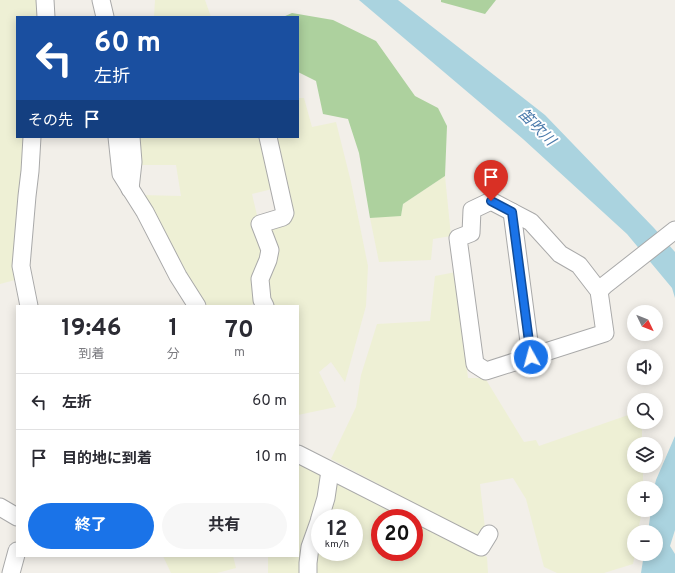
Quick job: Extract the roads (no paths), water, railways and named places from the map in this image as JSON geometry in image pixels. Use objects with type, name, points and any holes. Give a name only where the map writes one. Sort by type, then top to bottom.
[{"type":"street","points":[[45,0],[46,16]]},
{"type":"street","points":[[102,0],[105,16]]},
{"type":"street","points":[[29,305],[22,266],[32,138]]},
{"type":"street","points":[[117,138],[121,174],[145,212],[178,276],[195,305]]},
{"type":"street","points":[[130,189],[133,162],[131,138]]},
{"type":"street","points":[[264,305],[262,300],[260,279],[268,260],[270,250],[260,224],[283,217],[285,213],[268,138]]},
{"type":"street","points":[[491,201],[512,212],[531,222],[560,254],[579,265],[602,288],[605,333],[486,371],[475,364],[458,238],[471,233],[472,210],[491,201]]},
{"type":"street","points":[[512,212],[531,357]]},
{"type":"street","points":[[602,288],[675,230]]},
{"type":"street","points":[[299,455],[481,547],[489,534]]},
{"type":"street","points":[[323,509],[330,471]]},
{"type":"street","points":[[0,507],[16,516]]},
{"type":"street","points":[[308,573],[311,544]]},
{"type":"street","points":[[11,573],[16,555]]},
{"type":"water","name":"笛吹川","points":[[359,0],[398,0],[545,115],[654,228],[675,252],[675,298],[672,288],[627,234],[523,139]]},
{"type":"water","points":[[675,436],[675,530],[670,546],[675,554],[675,573],[641,573],[643,561],[663,561],[663,525],[649,525],[650,517],[663,517],[663,481],[656,481],[659,473],[663,473],[663,464]]}]
